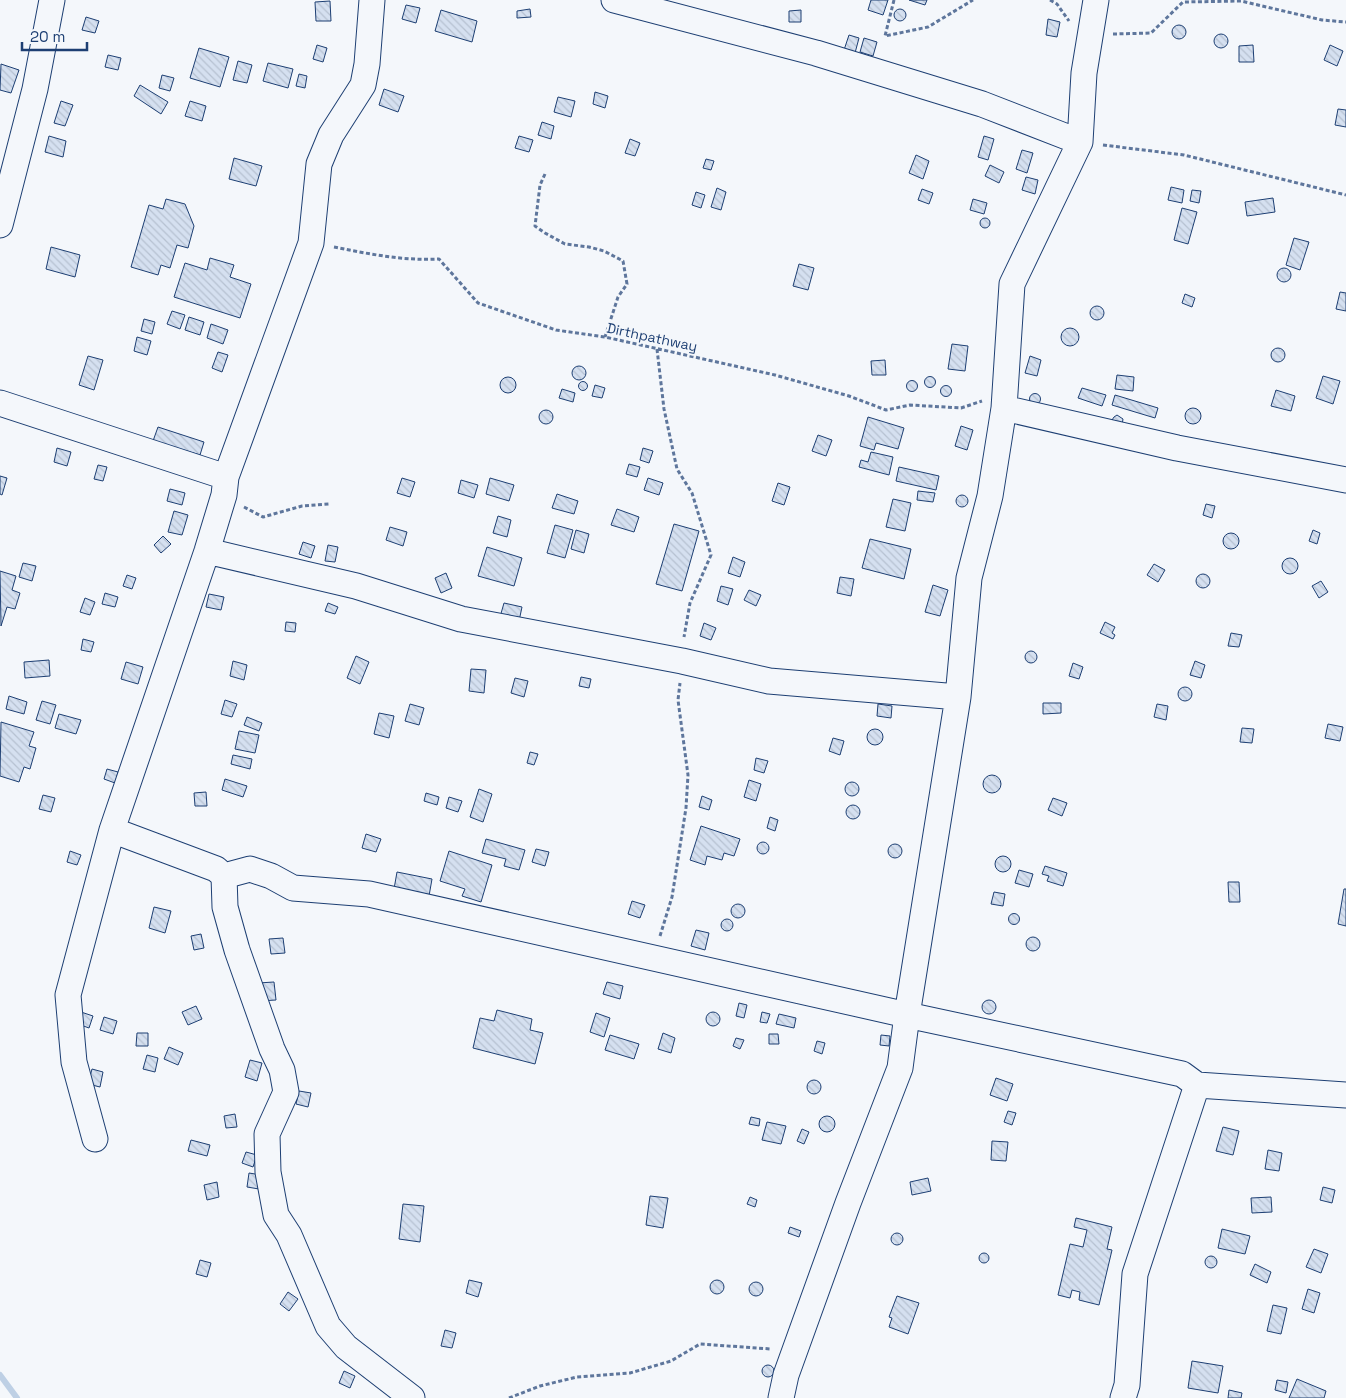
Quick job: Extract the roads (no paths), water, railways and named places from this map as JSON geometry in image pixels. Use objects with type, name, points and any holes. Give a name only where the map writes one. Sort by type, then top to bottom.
[{"type":"street","points":[[0,225],[35,89],[52,0]]},
{"type":"street","points":[[95,1139],[74,1062],[68,995],[112,830],[207,551],[225,486],[311,243],[320,164],[331,136],[362,85],[367,64],[372,0]]},
{"type":"street","points":[[614,0],[816,53],[982,104],[1080,142]]},
{"type":"street","points":[[781,1398],[794,1352],[848,1203],[900,1068],[958,697],[969,578],[990,496],[1004,400],[1012,284],[1080,142],[1084,73],[1096,0]]},
{"type":"street","points":[[1004,400],[1177,448],[1346,480]]},
{"type":"street","points":[[0,403],[225,486]]},
{"type":"street","points":[[207,551],[356,586],[461,619],[682,661],[769,681],[958,697]]},
{"type":"street","points":[[112,830],[216,869],[224,876],[226,907],[237,950],[272,1049],[282,1070],[286,1092],[267,1134],[268,1172],[276,1215],[289,1235],[328,1326],[346,1346],[412,1398]]},
{"type":"street","points":[[224,876],[250,869],[272,876],[293,888],[369,894],[907,1015],[1182,1074],[1197,1085],[1346,1095]]},
{"type":"street","points":[[1123,1398],[1127,1385],[1135,1274],[1197,1085]]},
{"type":"waterway","points":[[0,1375],[17,1398]]}]
